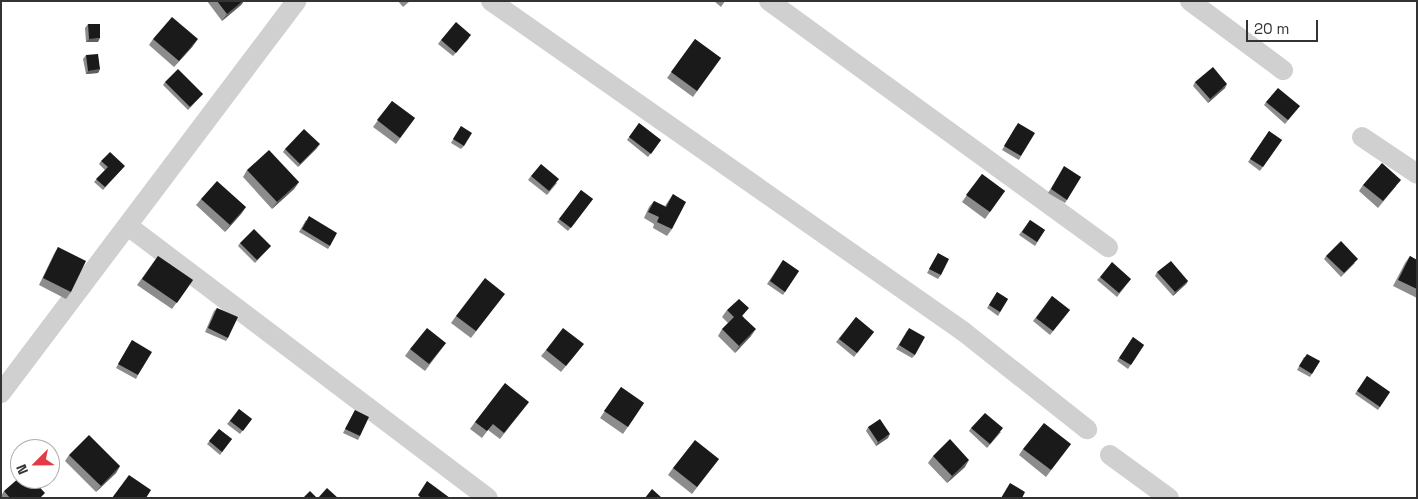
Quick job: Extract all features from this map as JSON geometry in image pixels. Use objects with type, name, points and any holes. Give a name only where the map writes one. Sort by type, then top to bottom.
[{"type":"street","points":[[1,393],[296,1]]},
{"type":"street","points":[[491,1],[964,332],[1087,429]]},
{"type":"street","points":[[769,1],[1108,247]]},
{"type":"street","points":[[1190,1],[1283,70]]},
{"type":"street","points":[[1362,138],[1417,174]]},
{"type":"street","points":[[128,226],[488,498]]},
{"type":"street","points":[[1110,455],[1169,498]]},
{"type":"building","points":[[217,1],[243,1],[227,14]]},
{"type":"building","points":[[172,17],[198,39],[179,61],[153,39]]},
{"type":"building","points":[[456,22],[471,35],[456,53],[441,40]]},
{"type":"building","points":[[88,24],[100,24],[100,38],[89,39]]},
{"type":"building","points":[[695,39],[721,58],[697,91],[671,72]]},
{"type":"building","points":[[98,54],[100,69],[88,71],[86,55]]},
{"type":"building","points":[[1213,67],[1227,84],[1210,99],[1195,82]]},
{"type":"building","points":[[178,69],[203,94],[190,107],[165,82]]},
{"type":"building","points":[[1278,88],[1300,106],[1288,120],[1266,102]]},
{"type":"building","points":[[392,101],[415,118],[400,138],[377,120]]},
{"type":"building","points":[[639,123],[661,140],[651,154],[629,137]]},
{"type":"building","points":[[1018,123],[1035,133],[1021,156],[1004,146]]},
{"type":"building","points":[[461,126],[472,133],[464,146],[453,139]]},
{"type":"building","points":[[304,129],[320,144],[300,164],[285,149]]},
{"type":"building","points":[[1269,131],[1282,140],[1263,167],[1250,159]]},
{"type":"building","points":[[269,150],[299,182],[277,202],[247,170]]},
{"type":"building","points":[[110,152],[125,166],[105,187],[96,179],[108,167],[101,161]]},
{"type":"building","points":[[1382,163],[1401,180],[1383,201],[1363,185]]},
{"type":"building","points":[[541,164],[559,179],[549,191],[531,176]]},
{"type":"building","points":[[1064,166],[1081,177],[1067,200],[1051,189]]},
{"type":"building","points":[[982,174],[1005,191],[990,212],[966,195]]},
{"type":"building","points":[[217,181],[246,207],[230,225],[201,199]]},
{"type":"building","points":[[581,190],[593,199],[571,228],[559,219]]},
{"type":"building","points":[[673,194],[686,202],[672,229],[657,222],[659,217],[648,212],[654,201],[666,207]]},
{"type":"building","points":[[309,216],[337,233],[330,246],[302,229]]},
{"type":"building","points":[[1030,220],[1045,230],[1037,242],[1022,232]]},
{"type":"building","points":[[254,229],[271,246],[257,260],[240,243]]},
{"type":"building","points":[[1341,241],[1358,259],[1344,273],[1326,256]]},
{"type":"building","points":[[58,247],[86,261],[71,292],[43,278]]},
{"type":"building","points":[[938,253],[949,259],[941,275],[929,269]]},
{"type":"building","points":[[158,256],[193,280],[177,303],[142,279]]},
{"type":"building","points":[[1410,256],[1417,260],[1417,289],[1398,280]]},
{"type":"building","points":[[783,260],[799,271],[785,292],[770,281]]},
{"type":"building","points":[[1171,261],[1188,281],[1175,292],[1157,272]]},
{"type":"building","points":[[1112,262],[1131,279],[1119,293],[1100,277]]},
{"type":"building","points":[[485,278],[505,294],[476,331],[456,316]]},
{"type":"building","points":[[997,292],[1008,299],[1000,312],[989,305]]},
{"type":"building","points":[[1052,296],[1070,310],[1053,331],[1036,318]]},
{"type":"building","points":[[739,299],[749,308],[742,316],[756,329],[739,346],[722,329],[734,317],[727,310]]},
{"type":"building","points":[[217,308],[238,317],[228,338],[208,328]]},
{"type":"building","points":[[856,317],[874,332],[857,353],[839,339]]},
{"type":"building","points":[[427,328],[446,343],[429,364],[410,349]]},
{"type":"building","points":[[563,328],[584,344],[566,366],[546,350]]},
{"type":"building","points":[[909,328],[925,337],[915,355],[899,345]]},
{"type":"building","points":[[1133,337],[1144,345],[1131,365],[1119,358]]},
{"type":"building","points":[[132,340],[152,352],[138,375],[118,364]]},
{"type":"building","points":[[1307,354],[1320,361],[1312,374],[1299,366]]},
{"type":"building","points":[[1367,376],[1390,392],[1380,407],[1357,391]]},
{"type":"building","points":[[505,383],[529,402],[504,433],[493,424],[487,431],[475,422]]},
{"type":"building","points":[[621,387],[644,403],[628,427],[604,411]]},
{"type":"building","points":[[239,409],[252,419],[243,431],[230,421]]},
{"type":"building","points":[[355,410],[369,417],[360,436],[345,429]]},
{"type":"building","points":[[985,413],[1003,428],[990,444],[971,428]]},
{"type":"building","points":[[880,419],[890,434],[878,442],[868,427]]},
{"type":"building","points":[[1044,423],[1071,444],[1051,470],[1023,449]]},
{"type":"building","points":[[219,429],[232,439],[222,452],[209,441]]},
{"type":"building","points":[[89,435],[120,466],[101,486],[69,455]]},
{"type":"building","points":[[950,439],[969,460],[952,476],[933,456]]},
{"type":"building","points":[[695,440],[719,459],[697,487],[673,468]]},
{"type":"building","points":[[129,475],[151,490],[146,498],[112,498]]},
{"type":"building","points":[[427,481],[450,498],[421,498],[418,495]]},
{"type":"building","points":[[1010,483],[1025,492],[1022,498],[1001,498]]},
{"type":"building","points":[[10,486],[10,489],[41,489],[45,493],[40,498],[10,498],[4,491]]},
{"type":"building","points":[[327,488],[338,498],[318,498]]},
{"type":"building","points":[[652,489],[662,498],[645,498]]},
{"type":"building","points":[[310,491],[317,498],[303,498]]}]
